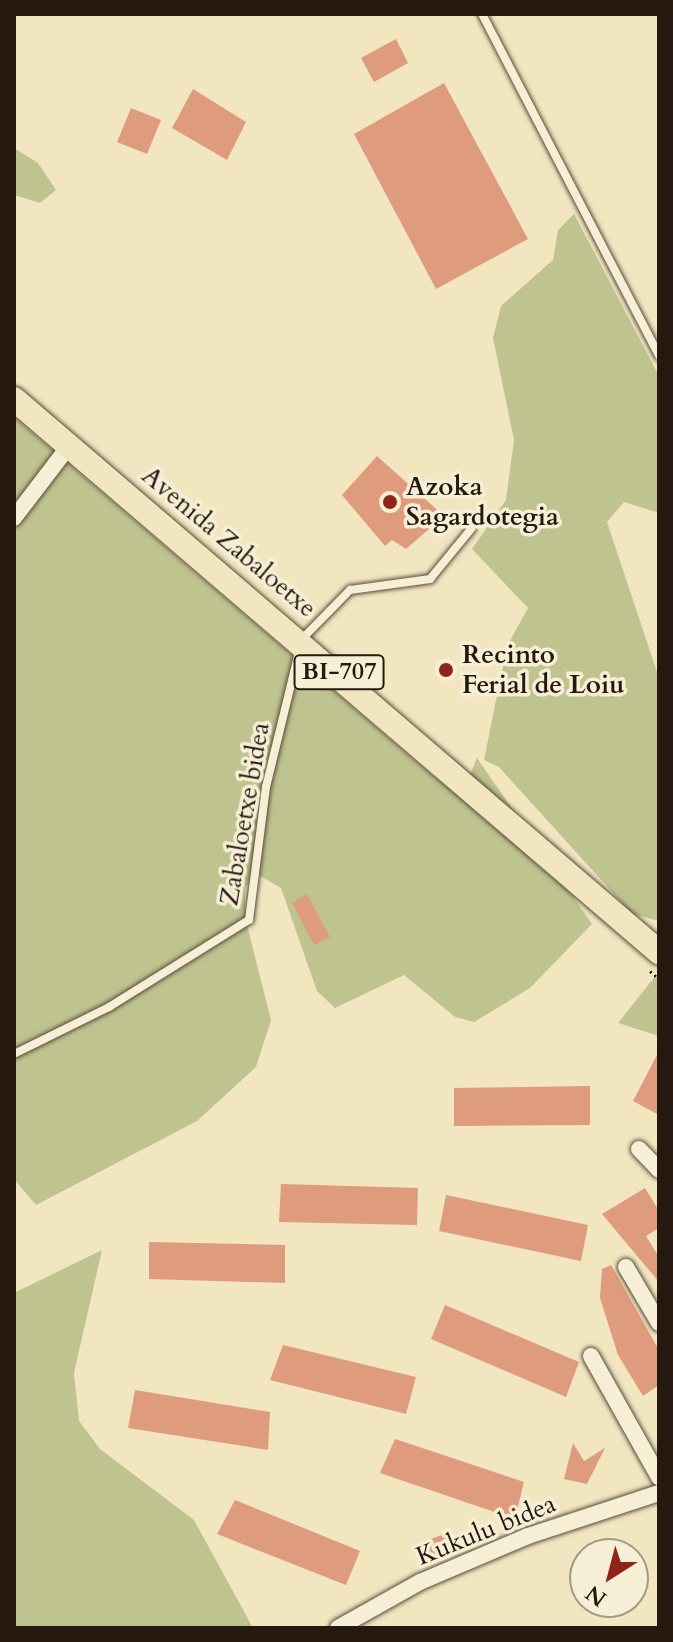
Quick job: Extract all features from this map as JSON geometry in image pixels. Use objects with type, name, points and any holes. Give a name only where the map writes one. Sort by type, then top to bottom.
[{"type":"main road","name":"Avenida Zabaloetxe","points":[[14,399],[302,639],[659,952]]},
{"type":"street","points":[[14,518],[69,446]]},
{"type":"street","points":[[639,1149],[659,1170]]},
{"type":"street","points":[[626,1267],[659,1323]]},
{"type":"street","points":[[591,1356],[659,1477]]},
{"type":"street","name":"Kukulu bidea","points":[[338,1628],[487,1553],[659,1493]]},
{"type":"lane","points":[[482,14],[659,356]]},
{"type":"lane","points":[[302,639],[350,590],[430,579],[471,529]]},
{"type":"lane","name":"Zabaloetxe bidea","points":[[14,1054],[109,1007],[249,920],[266,787],[302,639]]},
{"type":"green space","points":[[14,148],[38,163],[56,190],[40,203],[14,195]]},
{"type":"green space","points":[[574,214],[659,376],[659,513],[624,502],[607,522],[659,678],[659,921],[632,914],[499,767],[484,760],[507,646],[528,608],[472,549],[506,500],[514,440],[493,338],[501,306],[553,260],[558,230]]},
{"type":"green space","points":[[14,417],[432,775],[447,785],[470,775],[477,758],[592,924],[530,988],[474,1022],[455,1017],[404,975],[335,1008],[317,991],[281,888],[255,873],[245,888],[245,917],[271,1020],[256,1067],[197,1121],[36,1205],[14,1179]]},
{"type":"green space","points":[[659,974],[659,1036],[618,1023],[653,979]]},
{"type":"green space","points":[[102,1250],[74,1373],[79,1421],[100,1449],[194,1520],[253,1628],[14,1628],[14,1293]]},
{"type":"building","points":[[396,39],[408,63],[374,82],[361,58]]},
{"type":"building","points":[[444,83],[528,239],[436,289],[354,134]]},
{"type":"building","points":[[193,89],[246,122],[227,160],[172,128]]},
{"type":"building","points":[[131,108],[161,120],[147,154],[117,142]]},
{"type":"building","name":"Azoka Sagardotegia","points":[[377,456],[444,516],[406,549],[392,540],[385,546],[342,495]]},
{"type":"building","points":[[307,894],[330,937],[314,945],[292,903]]},
{"type":"building","points":[[659,1051],[659,1115],[633,1101]]},
{"type":"building","points":[[590,1086],[590,1125],[454,1126],[454,1088]]},
{"type":"building","points":[[281,1184],[418,1188],[417,1225],[279,1222]]},
{"type":"building","points":[[645,1188],[659,1211],[659,1228],[646,1236],[659,1257],[659,1282],[602,1214]]},
{"type":"building","points":[[446,1195],[588,1225],[581,1261],[439,1231]]},
{"type":"building","points":[[149,1242],[285,1245],[285,1283],[149,1279]]},
{"type":"building","points":[[611,1265],[659,1350],[659,1385],[643,1396],[618,1355],[600,1298],[602,1269]]},
{"type":"building","points":[[445,1305],[579,1362],[566,1397],[431,1339]]},
{"type":"building","points":[[283,1345],[416,1377],[406,1414],[270,1380]]},
{"type":"building","points":[[135,1390],[270,1412],[268,1450],[128,1428]]},
{"type":"building","points":[[395,1439],[524,1482],[515,1519],[380,1473]]},
{"type":"building","points":[[573,1443],[584,1461],[605,1448],[587,1484],[564,1479]]},
{"type":"building","points":[[235,1500],[360,1551],[346,1585],[217,1534]]},
{"type":"building","points":[[445,1534],[451,1552],[428,1560],[422,1542]]},
{"type":"place","name":"Azoka Sagardotegia","points":[[390,502]]},
{"type":"place","name":"Recinto Ferial de Loiu","points":[[446,670]]}]
